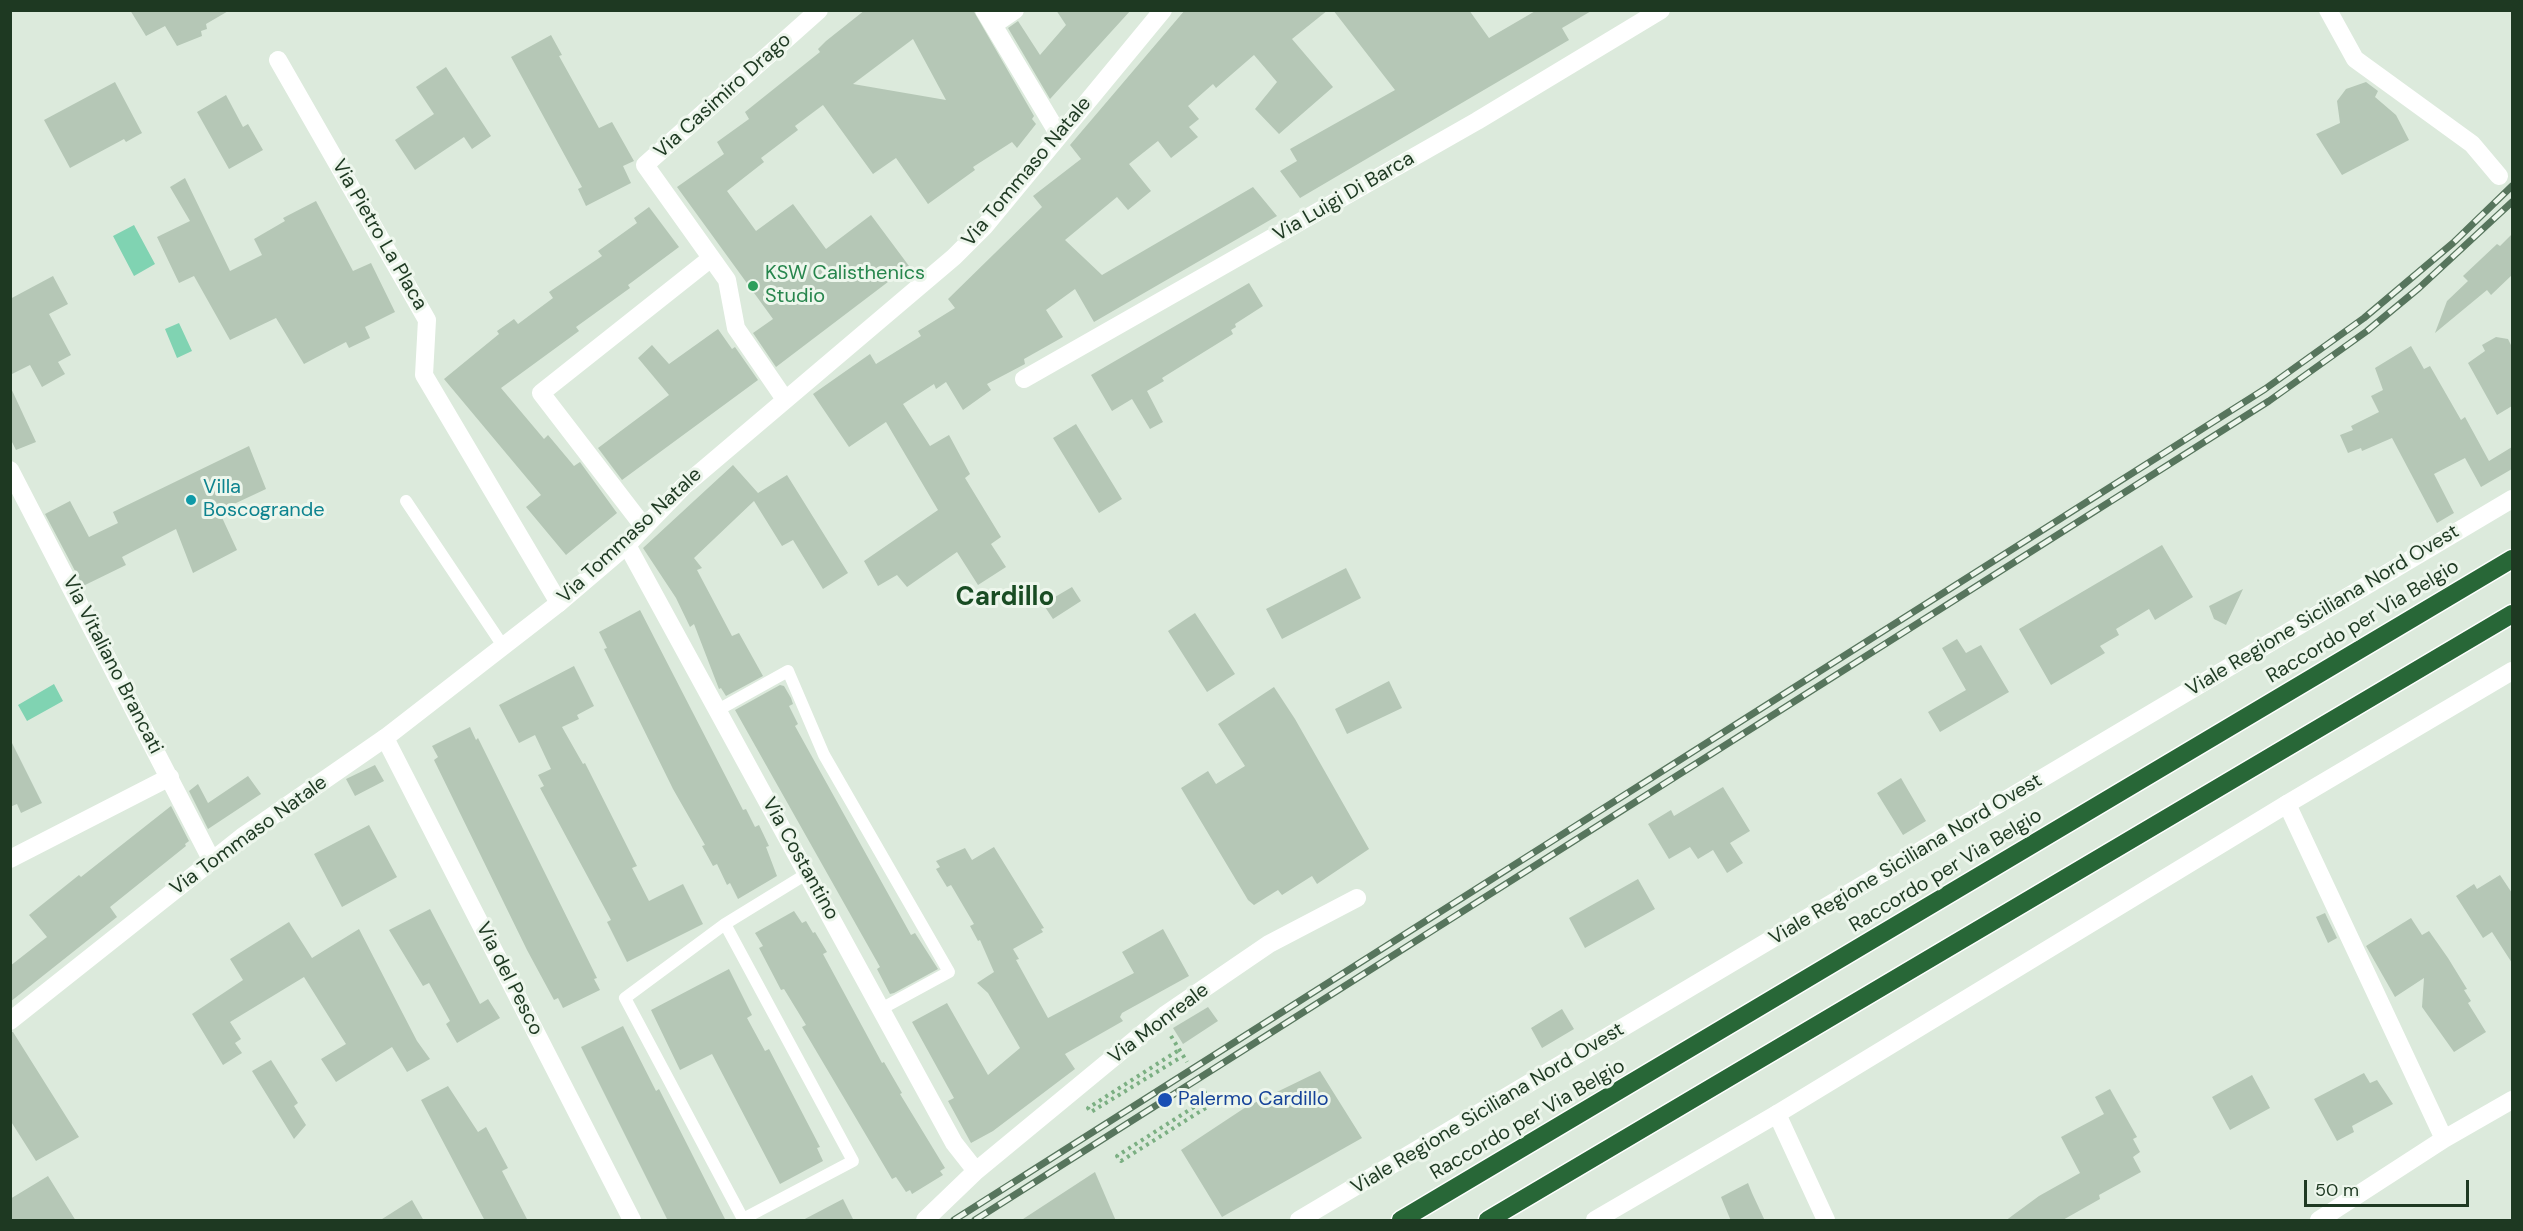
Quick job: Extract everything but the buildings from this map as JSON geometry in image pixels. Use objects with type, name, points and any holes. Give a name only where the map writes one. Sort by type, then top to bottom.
[{"type":"highway","name":"Raccordo per Via Belgio","points":[[1401,1221],[2512,559]]},
{"type":"highway","points":[[1488,1221],[2512,614]]},
{"type":"street","name":"Via Casimiro Drago","points":[[784,398],[736,328],[727,280],[645,165],[819,10]]},
{"type":"street","points":[[1015,10],[989,18],[1059,135]]},
{"type":"street","name":"Via Tommaso Natale","points":[[10,1021],[212,861],[385,738],[559,603],[627,545],[684,486],[784,398],[954,257],[984,227],[1163,10]]},
{"type":"street","name":"Via Luigi Di Barca","points":[[1024,379],[1477,121],[1661,10]]},
{"type":"street","points":[[2328,10],[2355,59],[2472,144],[2499,176]]},
{"type":"street","name":"Via Pietro La Placa","points":[[278,60],[427,320],[424,375],[559,603]]},
{"type":"street","points":[[644,527],[541,393],[710,259]]},
{"type":"street","name":"Via Vitaliano Brancati","points":[[10,470],[212,861]]},
{"type":"street","name":"Viale Regione Siciliana Nord Ovest","points":[[1299,1221],[2512,499]]},
{"type":"street","name":"Via Costantino","points":[[627,545],[954,1143],[976,1171]]},
{"type":"street","points":[[1595,1221],[1777,1114],[2512,670]]},
{"type":"street","name":"Via del Pesco","points":[[385,738],[632,1221]]},
{"type":"street","points":[[10,859],[170,777]]},
{"type":"street","points":[[2287,804],[2444,1138]]},
{"type":"street","name":"Via Monreale","points":[[925,1221],[976,1171],[1166,1015],[1269,944],[1357,898]]},
{"type":"street","points":[[2319,1221],[2444,1138],[2512,1100]]},
{"type":"street","points":[[1777,1114],[1826,1221]]},
{"type":"lane","points":[[406,501],[503,646]]},
{"type":"lane","points":[[718,710],[788,671],[824,755],[949,972],[881,1009]]},
{"type":"lane","points":[[725,924],[853,1161],[743,1219],[625,998],[725,924],[808,873]]},
{"type":"path","points":[[1178,1059],[1091,1112],[1089,1108],[1179,1050]]},
{"type":"path","points":[[1204,1091],[1212,1104],[1121,1161],[1117,1156],[1206,1100]]},
{"type":"shaded area","points":[[134,225],[155,264],[134,276],[113,236]]},
{"type":"shaded area","points":[[179,323],[192,351],[177,358],[165,329]]},
{"type":"shaded area","points":[[54,684],[63,701],[27,721],[18,705]]},
{"type":"railway","points":[[954,1220],[2265,389],[2364,318],[2453,243],[2512,186]]},
{"type":"railway","points":[[975,1220],[2269,401],[2367,331],[2419,288],[2512,202]]},
{"type":"place","name":"KSW Calisthenics Studio","points":[[753,286]]},
{"type":"place","name":"Villa Boscogrande","points":[[191,500]]},
{"type":"place","name":"Palermo Cardillo","points":[[1165,1100]]},
{"type":"district","name":"Cardillo","points":[[1005,598]]}]
